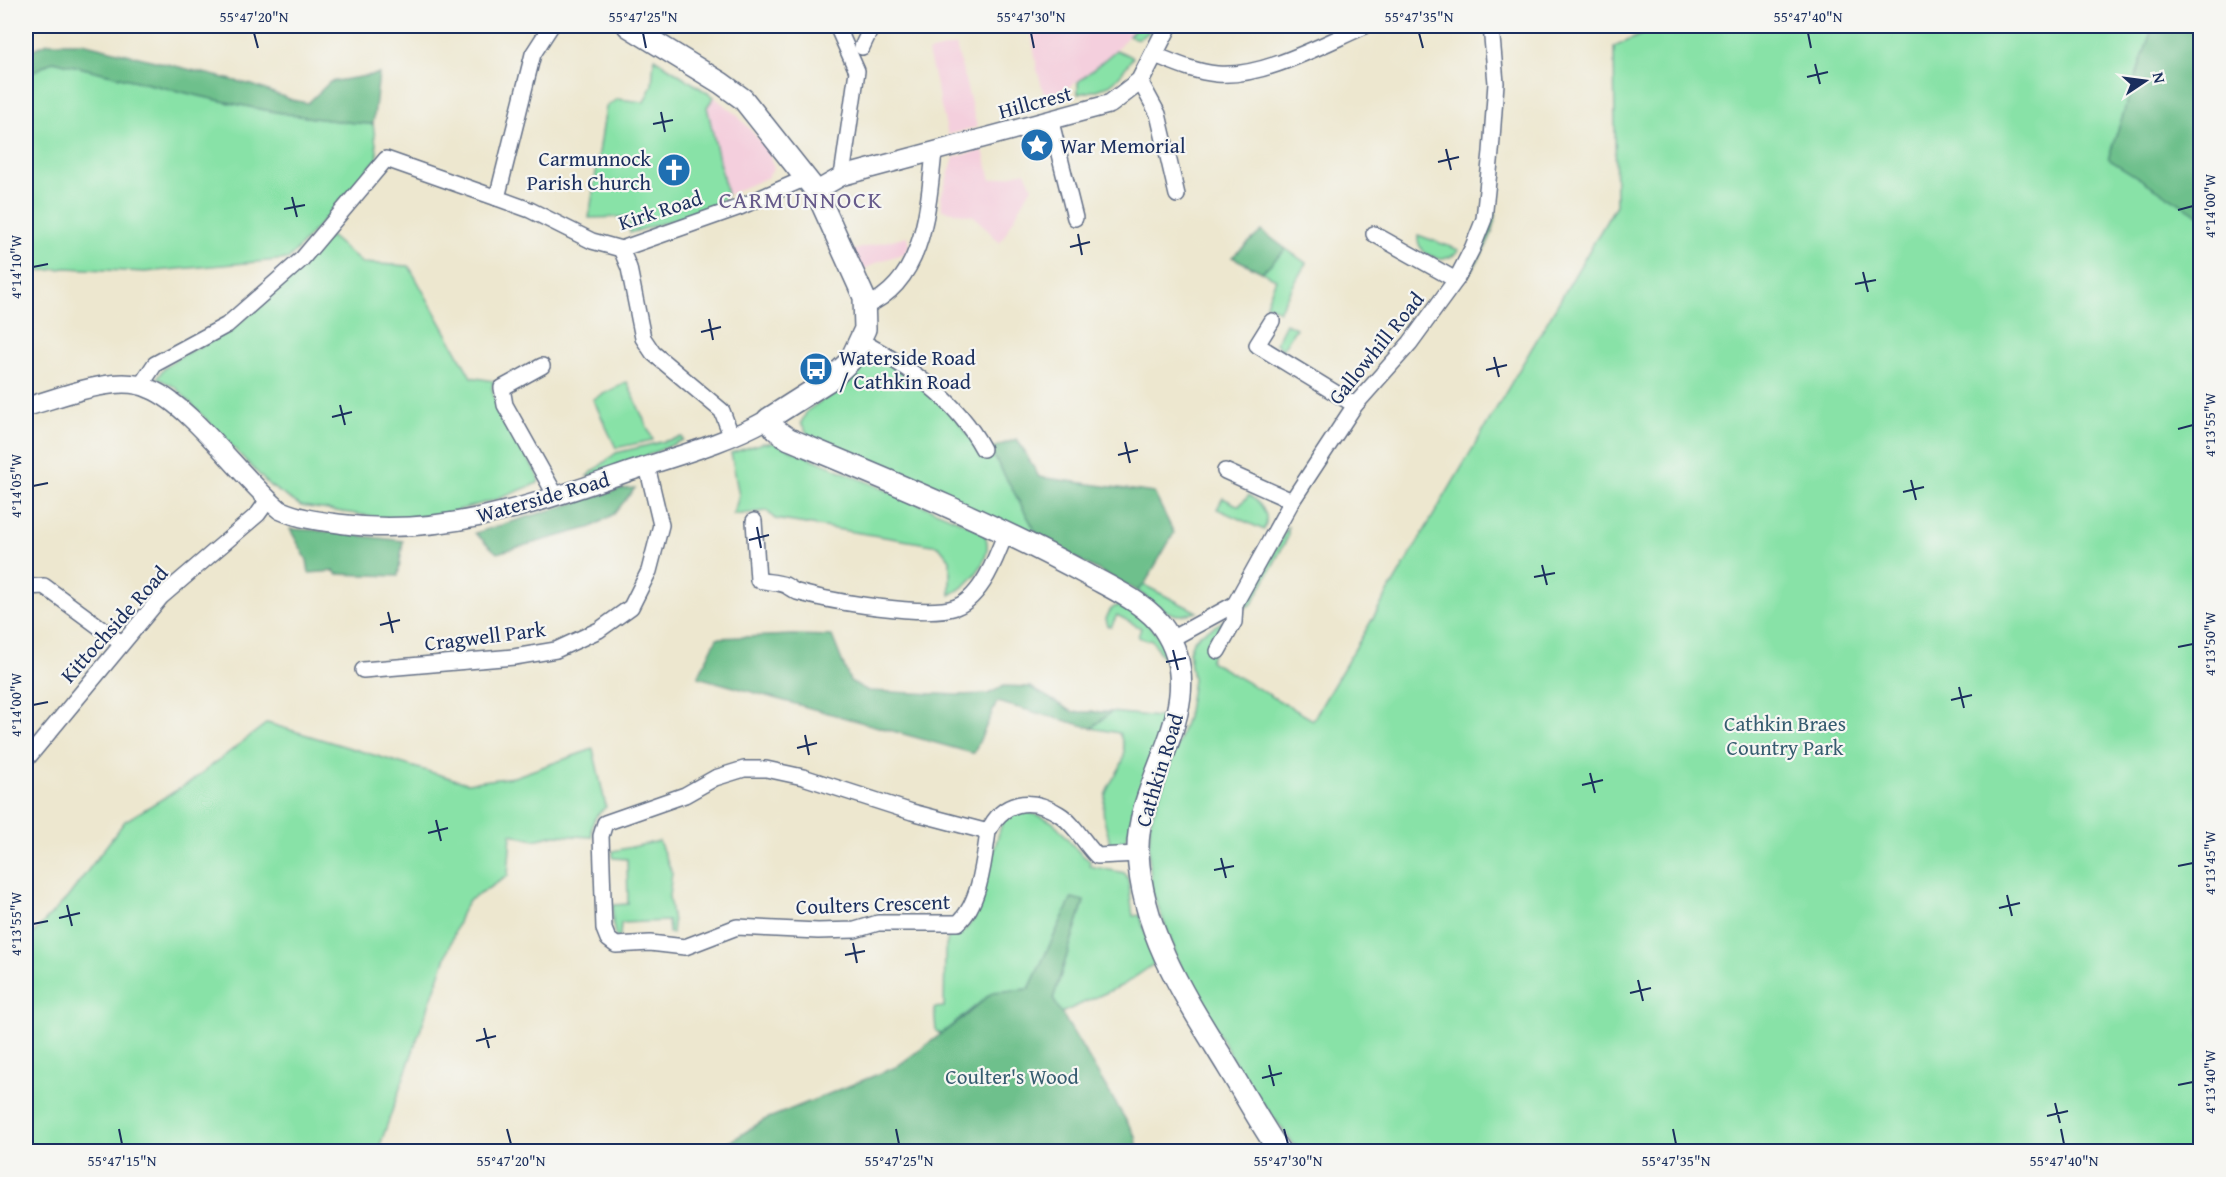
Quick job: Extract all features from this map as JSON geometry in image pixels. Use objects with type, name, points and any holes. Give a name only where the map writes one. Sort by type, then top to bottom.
[{"type":"main road","points":[[628,26],[743,99],[811,185],[866,306]]},
{"type":"main road","name":"Waterside Road","points":[[768,419],[840,371],[850,361],[865,329],[866,306]]},
{"type":"main road","name":"Cathkin Road","points":[[768,419],[776,430],[789,439],[919,492],[1006,532],[1115,590],[1153,615],[1170,639],[1180,663],[1179,711],[1143,811],[1138,854],[1152,927],[1167,964],[1280,1152]]},
{"type":"street","points":[[497,198],[533,54],[551,26]]},
{"type":"street","points":[[837,26],[857,71],[842,176]]},
{"type":"street","points":[[862,47],[872,26]]},
{"type":"street","name":"Hillcrest","points":[[934,152],[1051,122],[1110,104],[1140,81],[1168,26]]},
{"type":"street","points":[[1155,55],[1194,70],[1218,74],[1246,73],[1301,54],[1365,26]]},
{"type":"street","name":"Gallowhill Road","points":[[1218,651],[1234,622],[1235,604],[1292,501],[1355,405],[1410,343],[1456,280],[1484,219],[1497,82],[1491,26]]},
{"type":"street","points":[[1140,81],[1158,114],[1177,195]]},
{"type":"street","points":[[1051,122],[1075,218]]},
{"type":"street","points":[[866,306],[880,300],[898,285],[915,254],[924,230],[934,152]]},
{"type":"street","name":"Kirk Road","points":[[141,385],[155,364],[226,325],[302,259],[386,159],[530,210],[592,241],[621,249],[740,207],[842,176],[934,152]]},
{"type":"street","points":[[1374,234],[1456,280]]},
{"type":"street","points":[[621,249],[629,268],[643,338],[653,353],[722,411],[731,435]]},
{"type":"street","points":[[1272,321],[1257,345],[1355,405]]},
{"type":"street","points":[[861,340],[932,386],[972,428],[983,448]]},
{"type":"street","points":[[542,366],[502,388],[501,393],[505,405],[556,496]]},
{"type":"street","name":"Waterside Road","points":[[26,407],[93,388],[115,384],[141,385],[166,398],[189,417],[280,510],[298,518],[389,529],[443,525],[556,496],[648,466],[768,419]]},
{"type":"street","name":"Cragwell Park","points":[[363,670],[514,657],[556,650],[599,630],[631,607],[649,571],[661,525],[648,466]]},
{"type":"street","points":[[1225,471],[1292,501]]},
{"type":"street","name":"Kittochside Road","points":[[26,760],[120,642],[161,597],[258,514],[268,500]]},
{"type":"street","points":[[754,521],[758,580],[783,584],[794,591],[816,596],[865,605],[909,609],[939,610],[958,606],[984,582],[1006,532]]},
{"type":"street","points":[[26,587],[44,586],[120,642]]},
{"type":"street","points":[[1170,639],[1235,604]]},
{"type":"street","name":"Coulters Crescent","points":[[988,832],[912,812],[782,772],[744,770],[715,778],[685,795],[604,823],[601,836],[604,929],[608,939],[616,945],[650,943],[685,948],[737,927],[818,931],[855,930],[878,923],[958,923],[967,915],[980,878],[988,832],[994,818],[1011,805],[1040,806],[1059,814],[1097,856],[1138,854]]},
{"type":"shaded area","points":[[1030,26],[1138,26],[1099,67],[1057,95],[1045,98],[1037,69]]},
{"type":"shaded area","points":[[956,45],[977,127],[948,135],[928,52]]},
{"type":"shaded area","points":[[714,97],[737,115],[767,149],[774,168],[768,177],[727,195],[707,107]]},
{"type":"shaded area","points":[[983,150],[991,180],[1025,172],[1032,187],[1000,243],[974,216],[942,210],[941,197],[954,157]]},
{"type":"shaded area","points":[[907,236],[909,246],[905,253],[880,261],[861,271],[850,251]]},
{"type":"green space","points":[[1138,26],[1150,27],[1148,33],[1138,39],[1129,36]]},
{"type":"green space","name":"Cathkin Braes Country Park","points":[[1661,26],[2200,26],[2200,1151],[1299,1151],[1244,1079],[1181,967],[1152,891],[1149,856],[1150,822],[1187,717],[1193,680],[1189,652],[1193,642],[1200,634],[1224,621],[1210,661],[1313,720],[1616,205],[1614,47]]},
{"type":"green space","points":[[2153,26],[2200,26],[2200,216],[2108,159]]},
{"type":"green space","points":[[48,43],[82,43],[252,85],[292,100],[308,103],[330,82],[379,74],[373,124],[293,115],[53,61],[26,76],[26,52]]},
{"type":"green space","points":[[1116,50],[1133,57],[1116,80],[1106,87],[1078,94],[1078,82]]},
{"type":"green space","points":[[654,58],[714,97],[707,107],[727,195],[710,209],[630,233],[629,217],[589,218],[606,107],[617,99],[644,102],[652,85]]},
{"type":"green space","points":[[53,61],[293,115],[373,124],[378,158],[289,259],[145,272],[66,268],[26,273],[26,76]]},
{"type":"green space","points":[[1491,203],[1495,211],[1495,221],[1488,243],[1464,279]]},
{"type":"green space","points":[[1262,231],[1286,249],[1262,272],[1232,257]]},
{"type":"green space","points":[[1418,235],[1459,250],[1447,258],[1433,257],[1421,249]]},
{"type":"green space","points":[[330,236],[362,263],[409,266],[471,377],[494,381],[492,387],[494,397],[539,478],[538,483],[498,499],[448,513],[420,517],[391,519],[301,506],[270,486],[175,387],[157,378],[171,362],[220,336],[257,309],[295,274]]},
{"type":"green space","points":[[1286,249],[1306,263],[1279,311],[1266,304],[1276,279],[1262,272]]},
{"type":"green space","points":[[1286,323],[1296,328],[1282,350],[1276,343]]},
{"type":"green space","points":[[873,354],[908,375],[949,409],[982,453],[990,449],[1040,539],[810,438],[801,423],[807,411],[855,377]]},
{"type":"green space","points":[[627,382],[653,440],[616,448],[593,399]]},
{"type":"green space","points":[[682,437],[683,440],[616,469],[586,477],[616,453]]},
{"type":"green space","points":[[1017,439],[1039,477],[1154,493],[1174,533],[1144,585],[1137,591],[1040,539],[990,449]]},
{"type":"green space","points":[[763,443],[775,443],[983,531],[987,540],[985,559],[974,576],[950,595],[950,560],[939,546],[775,519],[767,511],[733,515],[739,496],[731,453]]},
{"type":"green space","points":[[635,488],[614,514],[592,527],[497,553],[475,533],[620,489]]},
{"type":"green space","points":[[1249,495],[1264,510],[1266,524],[1264,530],[1217,509],[1223,498],[1239,506]]},
{"type":"green space","points":[[1288,526],[1288,537],[1252,604],[1244,608]]},
{"type":"green space","points":[[290,529],[403,541],[398,576],[336,574],[335,571],[309,573],[307,560]]},
{"type":"green space","points":[[1144,585],[1197,612],[1179,615],[1165,610],[1137,591]]},
{"type":"green space","points":[[1123,605],[1155,631],[1165,649],[1171,689],[1167,664],[1151,639],[1138,637],[1141,628],[1117,615],[1111,627],[1108,626],[1106,619],[1110,610]]},
{"type":"green space","points":[[832,636],[850,681],[868,691],[959,695],[988,694],[1004,686],[1030,687],[1073,712],[1111,712],[1092,728],[997,702],[972,753],[698,677],[717,638]]},
{"type":"green space","points":[[1111,712],[1167,718],[1127,837],[1123,842],[1110,844],[1103,808],[1106,792],[1122,762],[1123,745],[1119,733],[1092,728]]},
{"type":"green space","points":[[267,723],[467,783],[514,777],[593,749],[606,807],[594,820],[592,837],[555,835],[534,840],[511,834],[508,876],[468,901],[461,914],[378,1151],[26,1151],[26,941],[68,897],[125,821],[189,783]]},
{"type":"green space","points":[[1020,811],[1047,819],[1055,825],[1090,861],[1089,866],[1125,873],[1128,879],[1133,916],[1140,915],[1154,964],[1123,985],[1061,1013],[1053,999],[1084,902],[1072,898],[1029,989],[993,992],[941,1034],[936,1031],[934,1008],[944,1007],[945,951],[949,933],[964,931],[974,919],[1001,826],[1007,816]]},
{"type":"green space","points":[[659,841],[672,873],[669,896],[673,922],[672,934],[669,933],[668,921],[621,923],[620,936],[617,939],[614,931],[613,905],[628,904],[627,859],[613,858],[613,851]]},
{"type":"green space","name":"Coulter's Wood","points":[[1072,898],[1084,901],[1053,999],[1136,1137],[1138,1151],[716,1151],[764,1120],[896,1067],[963,1018],[993,992],[1029,989]]},
{"type":"place","name":"War Memorial","points":[[1037,145]]},
{"type":"place","name":"Carmunnock Parish Church","points":[[674,170]]},
{"type":"place","name":"Waterside Road / Cathkin Road","points":[[816,369]]},
{"type":"district","name":"CARMUNNOCK","points":[[801,199]]}]
